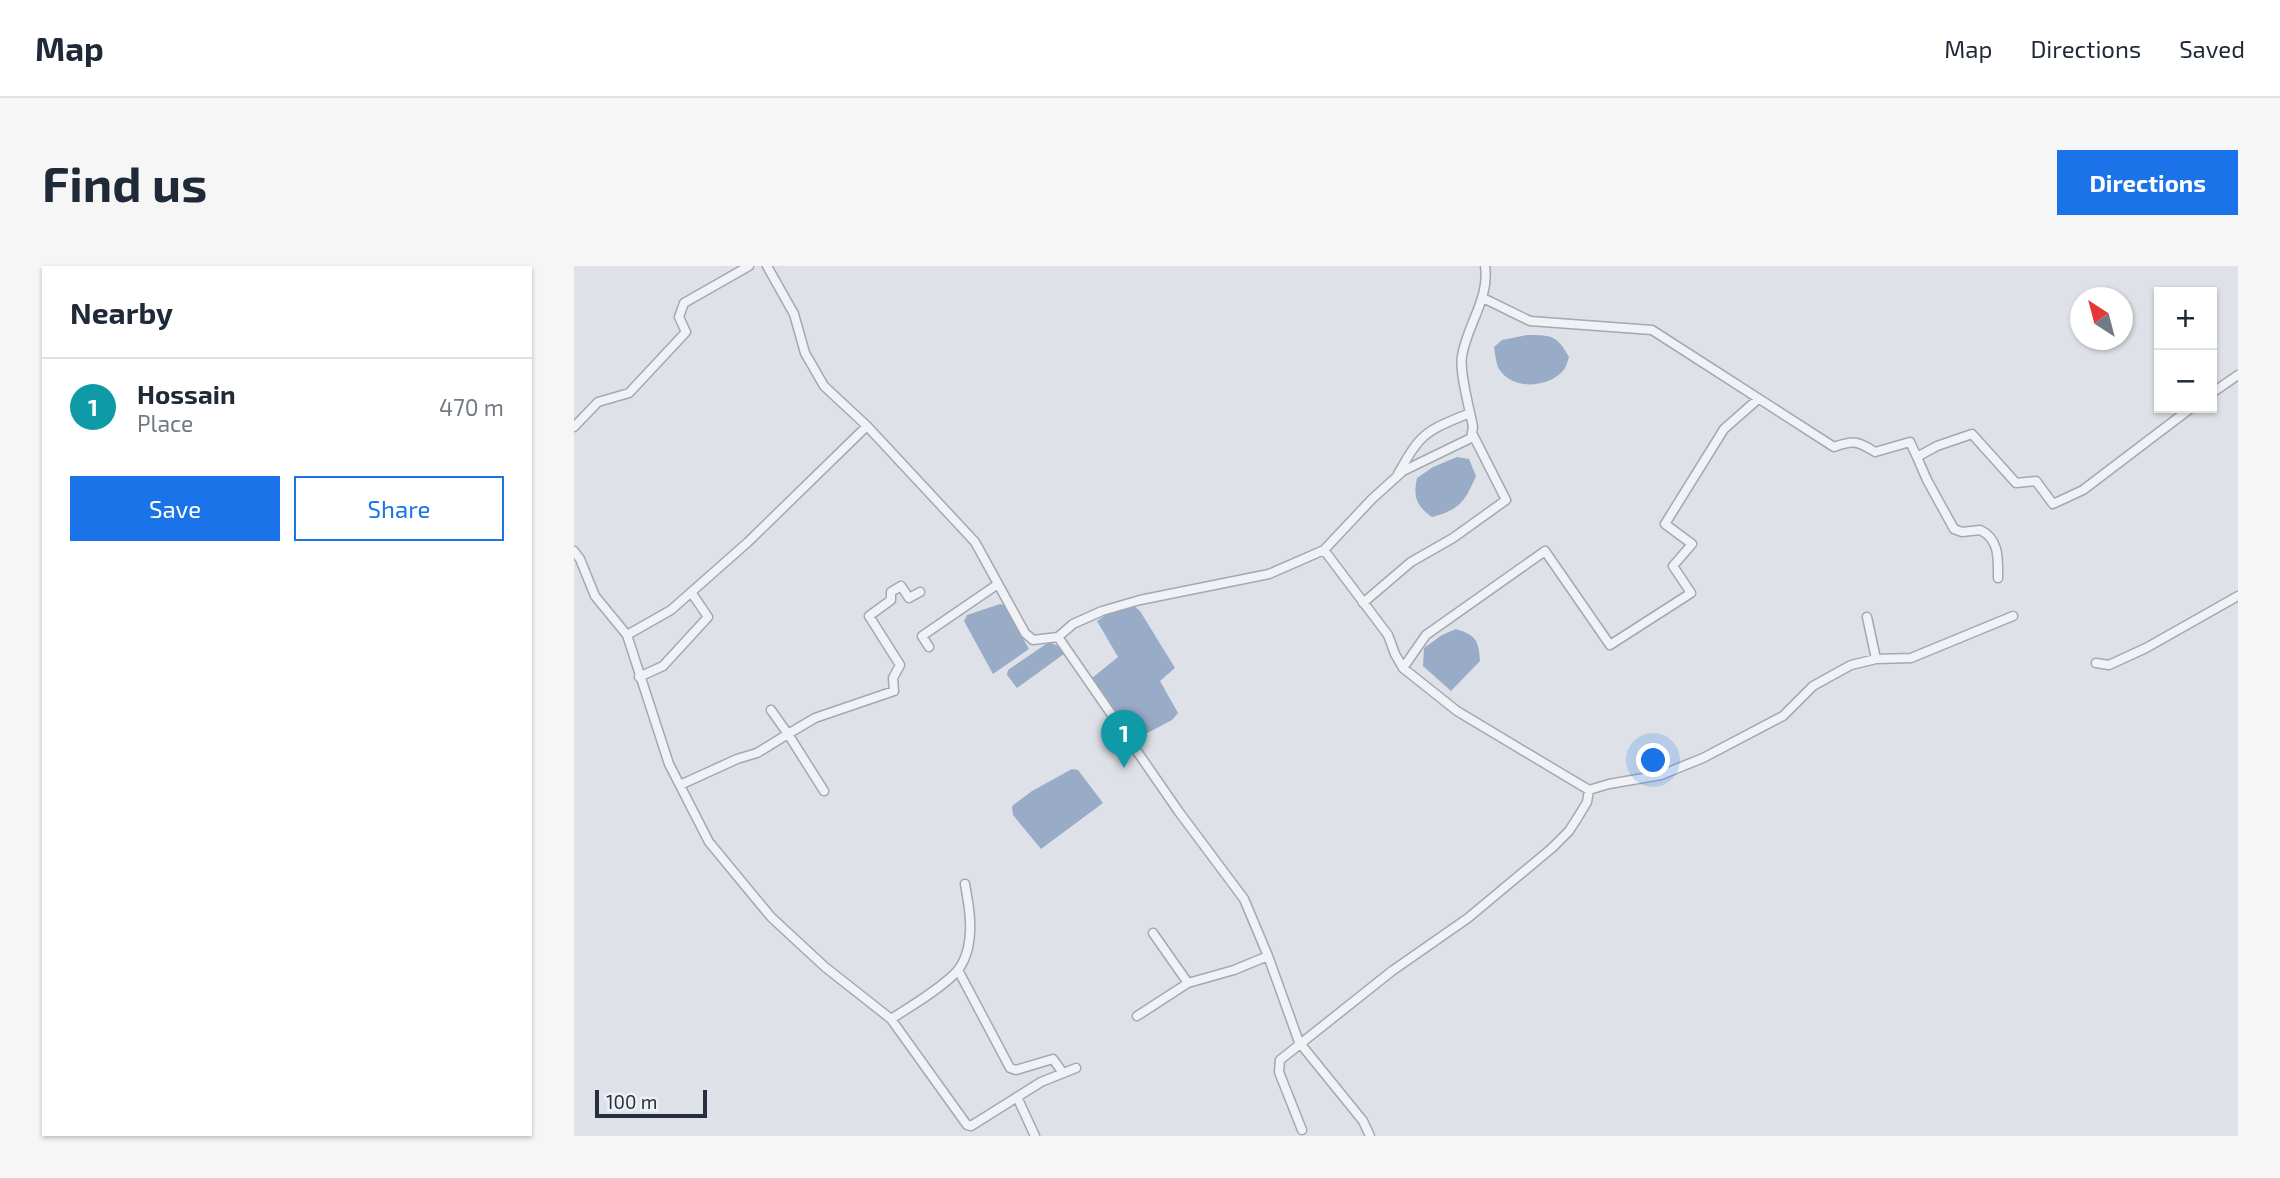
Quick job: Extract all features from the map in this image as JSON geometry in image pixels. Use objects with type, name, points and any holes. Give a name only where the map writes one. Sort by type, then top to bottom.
[{"type":"street","points":[[574,427],[598,402],[629,393],[685,332],[679,317],[684,303],[749,266]]},
{"type":"street","points":[[767,266],[794,314],[805,353],[824,386],[867,426],[975,542],[1025,633],[1032,640],[1058,637],[1073,624],[1102,611],[1140,600],[1269,574],[1324,550],[1404,471],[1468,440],[1473,435]]},
{"type":"street","points":[[1363,603],[1411,562],[1453,538],[1506,500],[1473,435],[1461,360],[1467,332],[1483,298],[1487,278],[1485,266]]},
{"type":"street","points":[[1483,298],[1530,321],[1652,330],[1834,447],[1848,442],[1859,442],[1875,452],[1910,442],[1954,528],[1962,532],[1980,530],[1991,537],[1997,551],[1998,578]]},
{"type":"street","points":[[2217,390],[2238,375]]},
{"type":"street","points":[[1403,668],[1426,635],[1545,551],[1610,645],[1690,593],[1673,566],[1692,544],[1665,524],[1724,429],[1757,400]]},
{"type":"street","points":[[1917,457],[1937,446],[1972,435],[2016,483],[2036,481],[2053,503],[2083,489],[2184,413]]},
{"type":"street","points":[[1397,477],[1417,441],[1436,426],[1465,415]]},
{"type":"street","points":[[627,635],[671,610],[748,542],[867,426]]},
{"type":"street","points":[[1324,550],[1388,635],[1403,668],[1457,711],[1589,790],[1630,779],[1661,775],[1703,758],[1783,716],[1813,686],[1852,664],[1876,659],[1911,658],[2013,616]]},
{"type":"street","points":[[574,551],[595,596],[627,635],[669,764],[709,842],[771,917],[825,967],[891,1018],[968,1126],[1041,1082],[1076,1068]]},
{"type":"street","points":[[929,647],[922,636],[998,584]]},
{"type":"street","points":[[680,785],[737,759],[757,753],[815,718],[894,691],[893,678],[901,665],[869,616],[891,600],[891,593],[901,586],[909,598],[920,592]]},
{"type":"street","points":[[639,677],[663,666],[708,617],[691,592]]},
{"type":"street","points":[[2096,663],[2109,665],[2146,648],[2238,596]]},
{"type":"street","points":[[1867,617],[1876,659]]},
{"type":"street","points":[[1058,637],[1179,812],[1244,899],[1299,1042],[1363,1121],[1370,1136]]},
{"type":"street","points":[[771,710],[824,791]]},
{"type":"street","points":[[1302,1130],[1278,1066],[1280,1060],[1299,1042],[1392,971],[1468,918],[1552,848],[1569,831],[1578,817],[1587,802],[1589,790]]},
{"type":"street","points":[[891,1018],[923,998],[958,970],[969,938],[970,922],[965,884]]},
{"type":"street","points":[[1153,933],[1188,983]]},
{"type":"street","points":[[1137,1016],[1188,983],[1234,970],[1268,956]]},
{"type":"street","points":[[958,970],[1010,1068],[1016,1070],[1053,1059],[1063,1073]]},
{"type":"street","points":[[1017,1097],[1035,1136]]},
{"type":"water","points":[[1527,335],[1548,336],[1561,344],[1569,357],[1562,372],[1538,384],[1520,383],[1505,376],[1498,367],[1494,347],[1502,340]]},
{"type":"water","points":[[1457,457],[1469,459],[1476,476],[1455,508],[1432,517],[1422,509],[1417,500],[1417,478],[1433,467]]},
{"type":"water","points":[[1004,605],[1029,649],[993,674],[964,621],[967,615]]},
{"type":"water","points":[[1133,605],[1140,611],[1175,668],[1160,681],[1178,713],[1172,720],[1136,739],[1092,678],[1118,657],[1097,621],[1110,612]]},
{"type":"water","points":[[1456,629],[1475,640],[1480,661],[1451,691],[1423,666],[1424,648]]},
{"type":"water","points":[[1049,642],[1058,646],[1064,654],[1017,688],[1007,675],[1008,670]]},
{"type":"water","points":[[1072,769],[1078,770],[1103,803],[1041,849],[1013,815],[1012,806],[1032,791]]},
{"type":"place","name":"Hossain","points":[[1124,768]]}]
